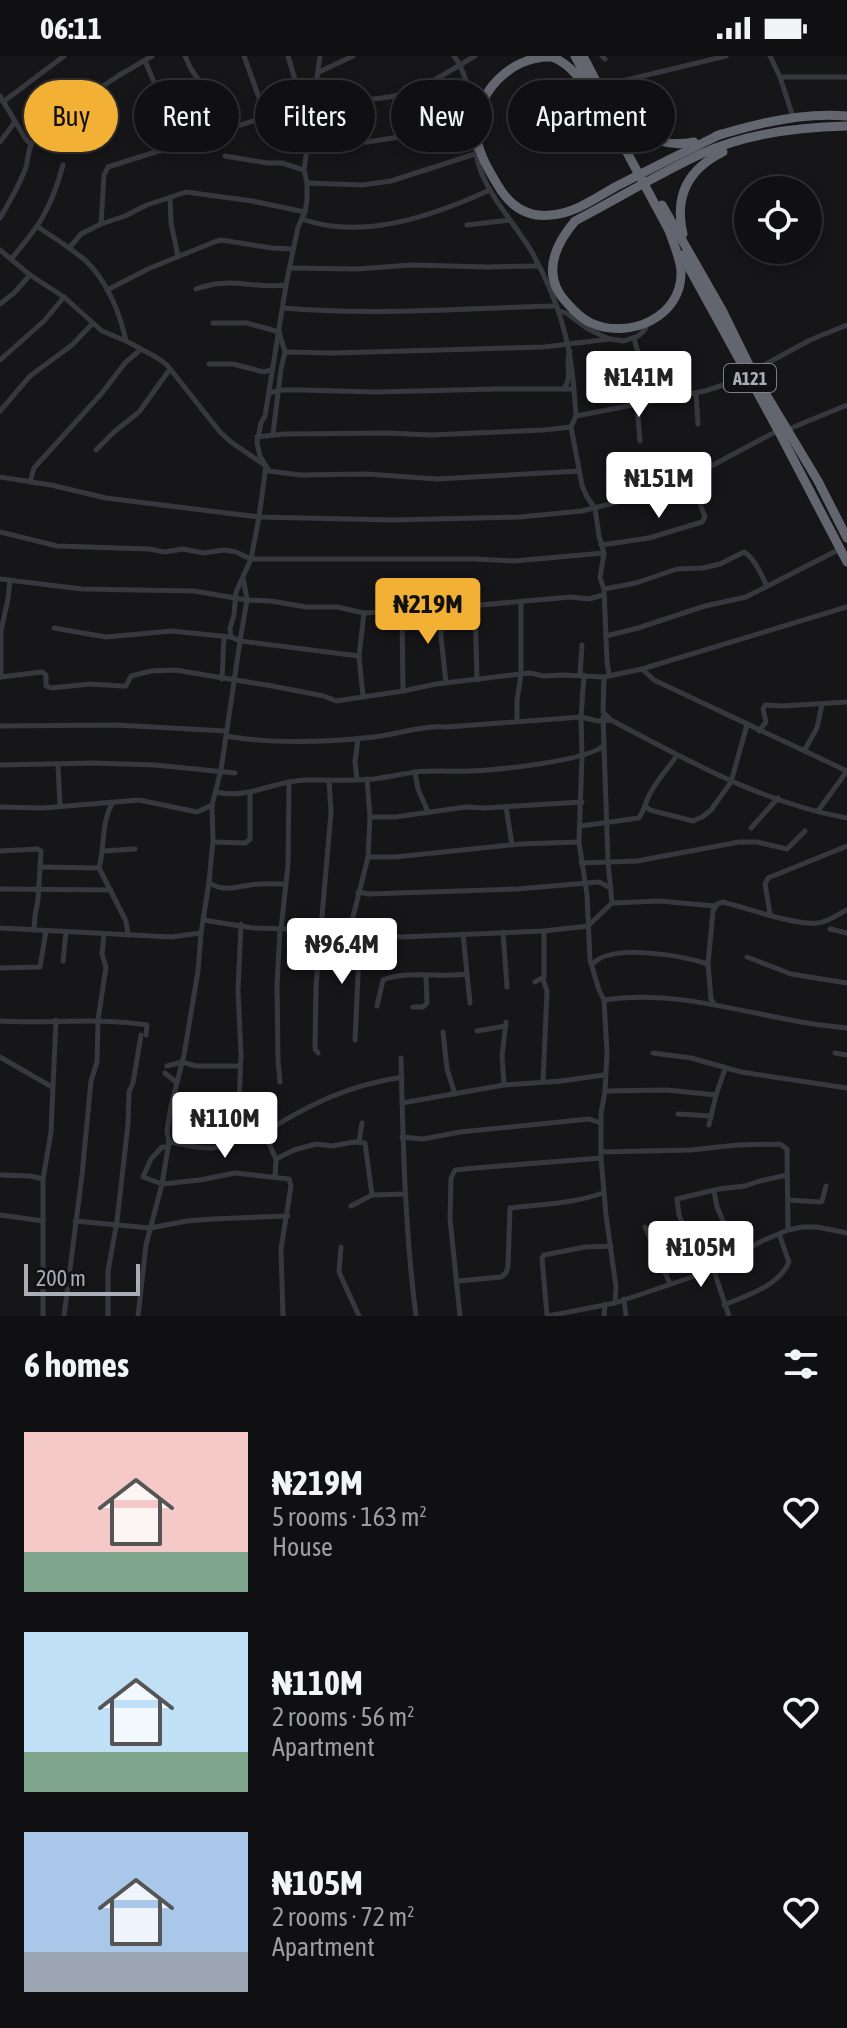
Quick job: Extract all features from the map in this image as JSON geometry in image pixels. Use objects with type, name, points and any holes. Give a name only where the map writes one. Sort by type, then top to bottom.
[{"type":"highway","points":[[575,56],[588,80]]},
{"type":"highway","points":[[583,56],[595,80]]},
{"type":"highway","points":[[580,80],[556,59],[533,57],[505,70],[483,97],[477,123],[478,143],[485,163],[510,202],[527,212],[553,216],[574,209],[721,134]]},
{"type":"highway","points":[[675,143],[794,118],[847,116]]},
{"type":"highway","points":[[669,230],[680,260],[679,290],[670,307],[648,322],[626,328],[591,323],[561,296],[554,281],[553,262],[561,237],[575,221],[703,153],[751,138],[847,126]]},
{"type":"highway","points":[[697,265],[682,233],[679,217],[681,198],[697,169],[708,159],[751,138]]},
{"type":"highway","points":[[628,152],[634,162]]},
{"type":"highway","points":[[629,152],[634,162]]},
{"type":"highway","name":"A121","points":[[634,162],[730,324],[751,374]]},
{"type":"highway","name":"A121","points":[[652,194],[669,230],[783,430],[847,562]]},
{"type":"highway","name":"A121","points":[[783,430],[818,481],[847,538]]},
{"type":"street","points":[[24,135],[2,99],[64,56]]},
{"type":"street","points":[[112,80],[152,56]]},
{"type":"street","points":[[185,56],[199,80]]},
{"type":"street","points":[[244,56],[255,86]]},
{"type":"street","points":[[288,56],[295,80]]},
{"type":"street","points":[[317,80],[320,56]]},
{"type":"street","points":[[318,73],[353,56]]},
{"type":"street","points":[[454,56],[466,80]]},
{"type":"street","points":[[375,99],[414,92],[475,56]]},
{"type":"street","points":[[626,80],[726,56]]},
{"type":"street","points":[[770,56],[794,118]]},
{"type":"street","points":[[145,61],[153,80]]},
{"type":"street","points":[[780,77],[847,77]]},
{"type":"street","points":[[0,142],[15,122]]},
{"type":"street","points":[[0,218],[25,169],[28,152]]},
{"type":"street","points":[[101,224],[106,170],[158,152]]},
{"type":"street","points":[[306,152],[304,215],[298,227],[289,268],[270,390],[257,440],[260,456],[269,471],[300,475],[367,474],[437,479],[579,471]]},
{"type":"street","points":[[307,183],[362,185],[391,181],[475,154],[491,190],[524,238],[559,308],[569,348],[576,416],[571,427],[579,471],[587,497],[595,508],[604,553],[600,578],[604,592],[607,662],[603,746],[612,903]]},
{"type":"street","points":[[225,156],[282,163],[304,170]]},
{"type":"street","points":[[11,259],[38,227],[53,197],[63,165]]},
{"type":"street","points":[[69,248],[81,234],[101,224],[142,206],[191,191],[294,209],[324,225],[352,226],[411,221],[491,190]]},
{"type":"street","points":[[170,197],[171,223],[178,256]]},
{"type":"street","points":[[294,209],[298,227]]},
{"type":"street","points":[[467,225],[510,220]]},
{"type":"street","points":[[38,227],[90,265],[107,290],[122,323],[126,341]]},
{"type":"street","points":[[107,290],[178,256],[221,240],[293,249]]},
{"type":"street","points":[[0,250],[64,297],[102,331],[156,357],[170,369],[220,432],[266,466]]},
{"type":"street","points":[[289,268],[539,266]]},
{"type":"street","points":[[0,304],[30,275]]},
{"type":"street","points":[[196,289],[223,282],[267,287],[286,285]]},
{"type":"street","points":[[0,360],[44,321],[64,297]]},
{"type":"street","points":[[283,308],[324,312],[402,312],[559,308],[588,329],[610,339],[624,341],[644,331],[648,322]]},
{"type":"street","points":[[0,411],[30,376],[72,345],[93,323]]},
{"type":"street","points":[[213,323],[247,323],[279,332]]},
{"type":"street","points":[[576,416],[696,393],[751,374],[810,340],[847,325]]},
{"type":"street","points":[[588,329],[597,341]]},
{"type":"street","points":[[273,434],[285,352],[279,332]]},
{"type":"street","points":[[634,338],[638,366]]},
{"type":"street","points":[[285,352],[569,348],[610,339]]},
{"type":"street","points":[[562,389],[569,377],[569,348]]},
{"type":"street","points":[[30,482],[34,468],[125,363],[140,350]]},
{"type":"street","points":[[209,364],[233,364],[264,372],[273,369]]},
{"type":"street","points":[[96,450],[139,412],[170,369]]},
{"type":"street","points":[[264,372],[270,390]]},
{"type":"street","points":[[270,390],[574,389]]},
{"type":"street","points":[[696,393],[698,424]]},
{"type":"street","points":[[637,404],[640,441]]},
{"type":"street","points":[[0,477],[106,498],[259,517],[437,520],[520,517],[582,511],[666,490],[783,430],[847,405]]},
{"type":"street","points":[[244,451],[257,440],[273,434],[431,435],[571,427]]},
{"type":"street","points":[[222,679],[236,595],[251,559],[266,466]]},
{"type":"street","points":[[601,545],[649,538],[702,522],[705,517],[690,478]]},
{"type":"street","points":[[0,532],[57,546],[165,552],[183,549],[203,553],[224,550],[251,559],[514,561],[604,553]]},
{"type":"street","points":[[606,636],[746,597],[840,549]]},
{"type":"street","points":[[0,579],[82,589],[194,591],[306,607],[337,607],[364,613],[571,597],[589,599],[677,569],[720,564],[744,552],[752,559],[767,586]]},
{"type":"street","points":[[10,580],[1,631],[0,677],[42,672],[46,675],[46,686],[51,688],[90,684],[122,686],[128,683],[131,676],[175,670],[324,696],[336,701],[530,673],[544,676],[606,676],[642,669],[847,607]]},
{"type":"street","points":[[138,1316],[146,1245],[162,1184],[167,1131],[198,971],[213,842],[212,805],[221,770],[247,600],[244,581]]},
{"type":"street","points":[[517,721],[521,675],[521,602]]},
{"type":"street","points":[[475,604],[477,680]]},
{"type":"street","points":[[441,607],[446,683]]},
{"type":"street","points":[[402,610],[403,691]]},
{"type":"street","points":[[363,696],[359,656],[364,613]]},
{"type":"street","points":[[54,628],[106,637],[172,631],[227,636],[240,641],[359,656]]},
{"type":"street","points":[[582,645],[579,842],[586,884],[590,960],[604,1000],[607,1052],[601,1155],[616,1287],[615,1303]]},
{"type":"street","points":[[642,669],[654,680],[847,771],[818,811]]},
{"type":"street","points":[[759,731],[766,722],[765,705],[847,702]]},
{"type":"street","points":[[804,751],[817,728],[822,704]]},
{"type":"street","points":[[0,726],[116,725],[226,733],[272,742],[375,737],[431,726],[581,717],[598,721],[603,716]]},
{"type":"street","points":[[603,716],[731,782],[847,818]]},
{"type":"street","points":[[646,807],[693,821],[711,810],[731,782],[747,725]]},
{"type":"street","points":[[357,779],[355,762],[358,738]]},
{"type":"street","points":[[216,792],[250,792],[308,780],[472,771],[582,756],[603,746]]},
{"type":"street","points":[[581,826],[639,818],[677,755]]},
{"type":"street","points":[[0,765],[155,765],[235,773]]},
{"type":"street","points":[[58,765],[60,806]]},
{"type":"street","points":[[415,772],[418,789],[428,812]]},
{"type":"street","points":[[349,933],[368,857],[370,817],[367,779]]},
{"type":"street","points":[[318,1053],[315,1049],[316,986],[331,812],[329,781]]},
{"type":"street","points":[[280,1082],[277,986],[289,848],[289,782]]},
{"type":"street","points":[[213,842],[249,842],[250,792]]},
{"type":"street","points":[[751,828],[778,798]]},
{"type":"street","points":[[0,807],[139,800],[197,812],[212,805]]},
{"type":"street","points":[[113,802],[106,818],[99,868],[126,921],[128,935]]},
{"type":"street","points":[[370,817],[395,817],[466,807],[582,802]]},
{"type":"street","points":[[506,807],[512,845]]},
{"type":"street","points":[[581,863],[637,861],[739,842],[757,842],[787,849],[805,831]]},
{"type":"street","points":[[368,857],[579,842]]},
{"type":"street","points":[[770,914],[765,884],[768,878],[847,846]]},
{"type":"street","points":[[103,851],[135,849]]},
{"type":"street","points":[[0,851],[40,850],[34,930]]},
{"type":"street","points":[[41,867],[99,868]]},
{"type":"street","points":[[209,882],[217,888],[239,889],[248,885],[285,884]]},
{"type":"street","points":[[358,892],[437,892],[599,882],[611,888]]},
{"type":"street","points":[[0,889],[111,890]]},
{"type":"street","points":[[204,920],[253,928],[402,937],[588,926],[612,903],[659,901],[715,906],[723,902],[815,924],[847,910]]},
{"type":"street","points":[[714,1004],[708,964],[715,906]]},
{"type":"street","points":[[241,924],[237,1135],[230,1142],[213,1149],[168,1144],[151,1159],[143,1177],[162,1184],[235,1173],[289,1179],[288,1216],[281,1249],[283,1316]]},
{"type":"street","points":[[0,928],[171,937],[201,933]]},
{"type":"street","points":[[830,929],[847,933]]},
{"type":"street","points":[[0,968],[40,967],[46,931]]},
{"type":"street","points":[[543,1082],[547,991],[543,979],[544,931]]},
{"type":"street","points":[[63,961],[66,932]]},
{"type":"street","points":[[503,932],[507,987]]},
{"type":"street","points":[[64,1316],[91,1081],[97,1062],[98,1020],[106,967],[102,954],[104,934]]},
{"type":"street","points":[[355,1040],[360,934]]},
{"type":"street","points":[[463,934],[470,1003]]},
{"type":"street","points":[[592,965],[599,958],[617,953],[677,957],[708,964]]},
{"type":"street","points":[[747,957],[791,974],[847,983]]},
{"type":"street","points":[[377,1006],[383,980],[393,976],[467,974]]},
{"type":"street","points":[[413,1007],[423,1007],[427,1003],[426,976]]},
{"type":"street","points":[[535,982],[543,979]]},
{"type":"street","points":[[604,1000],[646,996],[714,1004],[794,1021],[847,1028]]},
{"type":"street","points":[[43,1316],[43,1179],[51,1132],[56,1020]]},
{"type":"street","points":[[0,1021],[98,1020],[147,1025],[129,1092],[128,1124],[108,1271],[108,1316]]},
{"type":"street","points":[[477,1031],[506,1024],[502,1056],[504,1085]]},
{"type":"street","points":[[443,1032],[447,1069],[455,1094]]},
{"type":"street","points":[[653,1053],[691,1058],[725,1069],[847,1088]]},
{"type":"street","points":[[835,1053],[847,1055]]},
{"type":"street","points":[[0,1057],[52,1087]]},
{"type":"street","points":[[401,1058],[402,1137],[416,1316]]},
{"type":"street","points":[[176,1082],[166,1070],[182,1062],[196,1066],[240,1066]]},
{"type":"street","points":[[709,1125],[725,1069]]},
{"type":"street","points":[[402,1103],[504,1085],[604,1075]]},
{"type":"street","points":[[275,1176],[276,1159],[265,1132],[294,1114],[347,1089],[402,1077]]},
{"type":"street","points":[[605,1091],[667,1090],[716,1095]]},
{"type":"street","points":[[678,1114],[711,1116]]},
{"type":"street","points":[[402,1137],[423,1139],[460,1132],[589,1119],[601,1123]]},
{"type":"street","points":[[359,1142],[362,1123]]},
{"type":"street","points":[[276,1159],[316,1144],[365,1143],[372,1195]]},
{"type":"street","points":[[460,1316],[450,1219],[451,1178],[455,1170],[601,1155],[780,1144],[787,1149],[788,1230]]},
{"type":"street","points":[[0,1175],[43,1179]]},
{"type":"street","points":[[704,1273],[676,1202],[787,1175]]},
{"type":"street","points":[[788,1200],[820,1202],[826,1186]]},
{"type":"street","points":[[714,1191],[717,1207],[738,1255]]},
{"type":"street","points":[[458,1281],[501,1277],[506,1273],[510,1208],[547,1206],[603,1193]]},
{"type":"street","points":[[351,1206],[372,1195],[406,1194]]},
{"type":"street","points":[[0,1215],[43,1221]]},
{"type":"street","points":[[75,1221],[150,1228],[200,1220],[288,1216]]},
{"type":"street","points":[[645,1227],[670,1284]]},
{"type":"street","points":[[611,1246],[585,1247],[544,1255],[548,1316],[615,1303],[704,1273],[788,1230],[817,1227],[847,1233]]},
{"type":"street","points":[[724,1305],[771,1283],[784,1271],[789,1262],[779,1234]]},
{"type":"street","points":[[341,1247],[339,1272],[359,1316]]},
{"type":"street","points":[[713,1268],[729,1316]]},
{"type":"street","points":[[616,1287],[627,1298],[626,1316]]},
{"type":"street","points":[[604,1316],[605,1304]]}]
